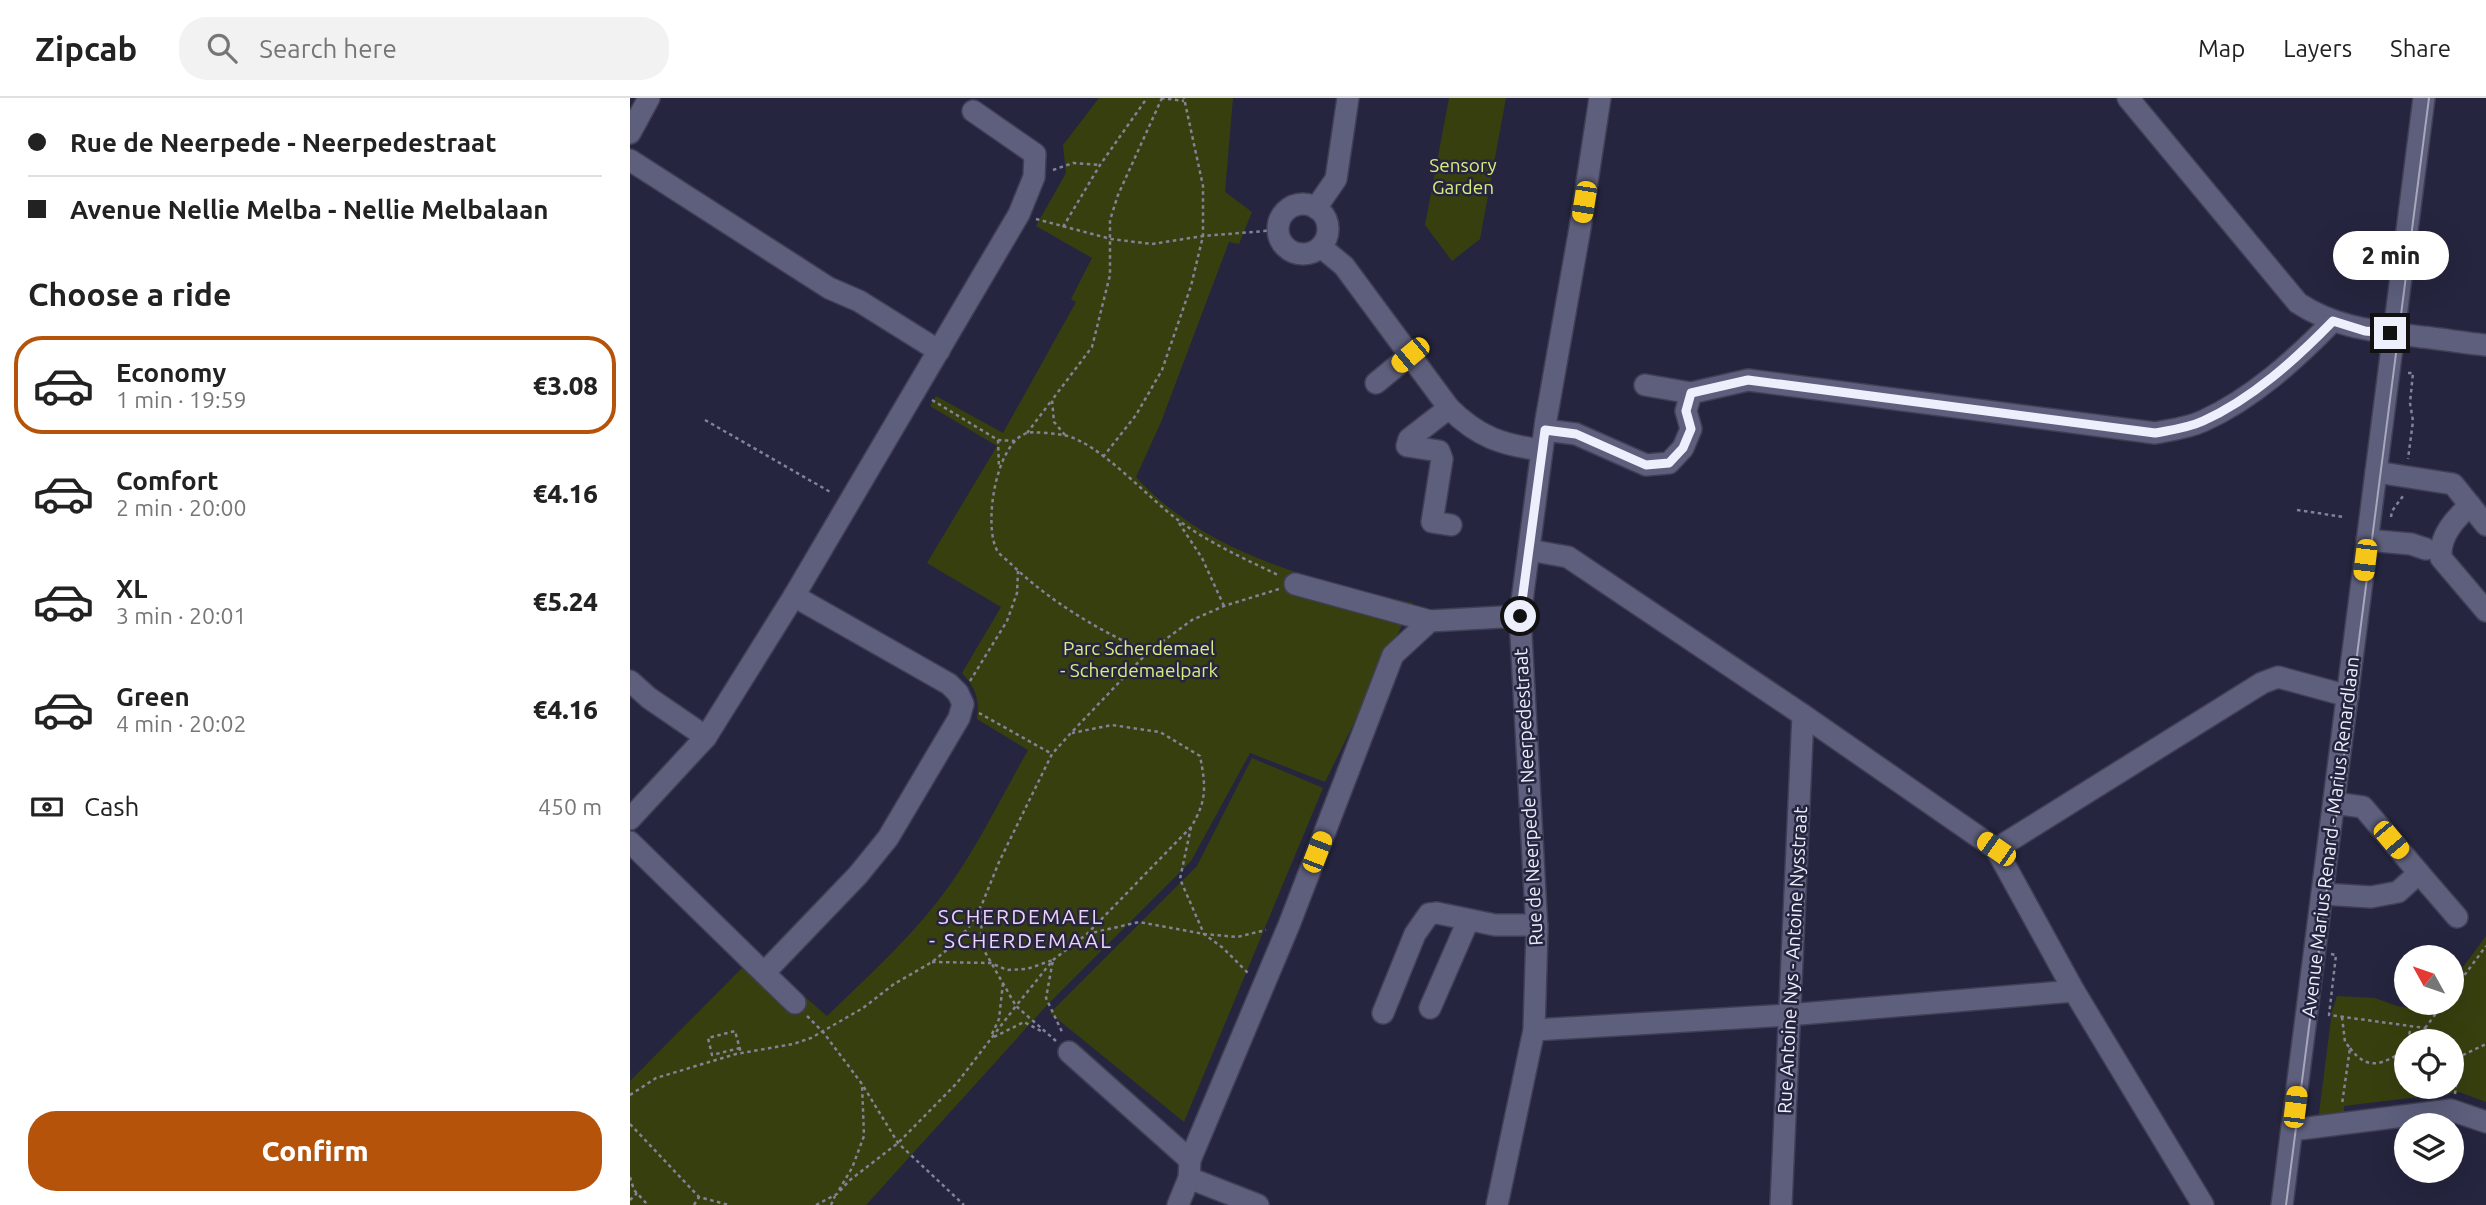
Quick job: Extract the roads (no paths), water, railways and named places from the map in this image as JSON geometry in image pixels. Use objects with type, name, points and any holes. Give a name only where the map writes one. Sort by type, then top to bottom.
[{"type":"street","points":[[630,133],[649,98]]},
{"type":"street","points":[[1316,208],[1336,179],[1348,98]]},
{"type":"street","name":"Rue de Neerpede - Neerpedestraat","points":[[1497,1205],[1534,1030],[1537,925],[1520,616],[1544,440],[1600,98]]},
{"type":"street","points":[[2128,98],[2298,303],[2333,321],[2365,331],[2486,345]]},
{"type":"street","name":"Avenue Marius Renard - Marius Renardlaan","points":[[2281,1204],[2424,98]]},
{"type":"street","points":[[630,819],[706,737],[794,596],[1019,214],[1034,177],[1035,155],[973,111]]},
{"type":"street","points":[[630,160],[829,288],[859,301],[939,351]]},
{"type":"street","points":[[1303,204],[1316,208],[1324,216],[1328,226],[1326,237],[1321,247],[1308,254],[1294,253],[1282,244],[1278,230],[1281,217],[1290,208],[1303,204]]},
{"type":"street","points":[[1321,247],[1345,266],[1449,408],[1465,424],[1491,440],[1544,440],[1576,434],[1646,465],[1669,463],[1683,448],[1691,429],[1686,411],[1691,393]]},
{"type":"street","points":[[1645,385],[1691,393],[1748,380],[2155,433],[2202,422],[2240,401],[2308,347],[2333,321]]},
{"type":"street","points":[[1376,383],[1410,355]]},
{"type":"street","points":[[1449,408],[1405,433],[1407,446],[1439,452],[1442,459],[1432,522],[1451,525]]},
{"type":"street","points":[[2376,472],[2453,484],[2486,525]]},
{"type":"street","points":[[2470,505],[2455,519],[2446,535],[2440,547],[2441,558],[2486,611]]},
{"type":"street","points":[[2367,540],[2410,544],[2426,549]]},
{"type":"street","points":[[1529,550],[1568,557],[1996,849],[2074,991],[2203,1205]]},
{"type":"street","points":[[1295,584],[1430,621],[1520,616]]},
{"type":"street","points":[[764,973],[858,875],[888,838],[959,718],[961,699],[949,684],[794,596]]},
{"type":"street","points":[[1178,1205],[1189,1169],[1289,925],[1393,655],[1430,621]]},
{"type":"street","points":[[1996,849],[2262,683],[2278,677],[2348,696]]},
{"type":"street","points":[[630,681],[649,698],[706,737]]},
{"type":"street","name":"Rue Antoine Nys - Antoine Nysstraat","points":[[1781,1205],[1803,715]]},
{"type":"street","points":[[2334,803],[2363,807],[2457,917]]},
{"type":"street","points":[[630,842],[796,1003]]},
{"type":"street","points":[[2323,894],[2371,897],[2398,891],[2418,873]]},
{"type":"street","points":[[1383,1013],[1423,920],[1429,914],[1437,913],[1495,925],[1537,925]]},
{"type":"street","points":[[1430,1008],[1468,921]]},
{"type":"street","points":[[1534,1030],[1788,1015],[2074,991]]},
{"type":"street","points":[[1067,1050],[1189,1169],[1258,1205]]},
{"type":"street","points":[[2292,1130],[2451,1110],[2486,1122]]},
{"type":"tram line","points":[[2286,1205],[2429,98]]},
{"type":"district","name":"SCHERDEMAEL - SCHERDEMAAL","points":[[1021,928]]},
{"type":"park label","name":"Sensory Garden","points":[[1463,176]]},
{"type":"park label","name":"Parc Scherdemael - Scherdemaelpark","points":[[1139,659]]}]
